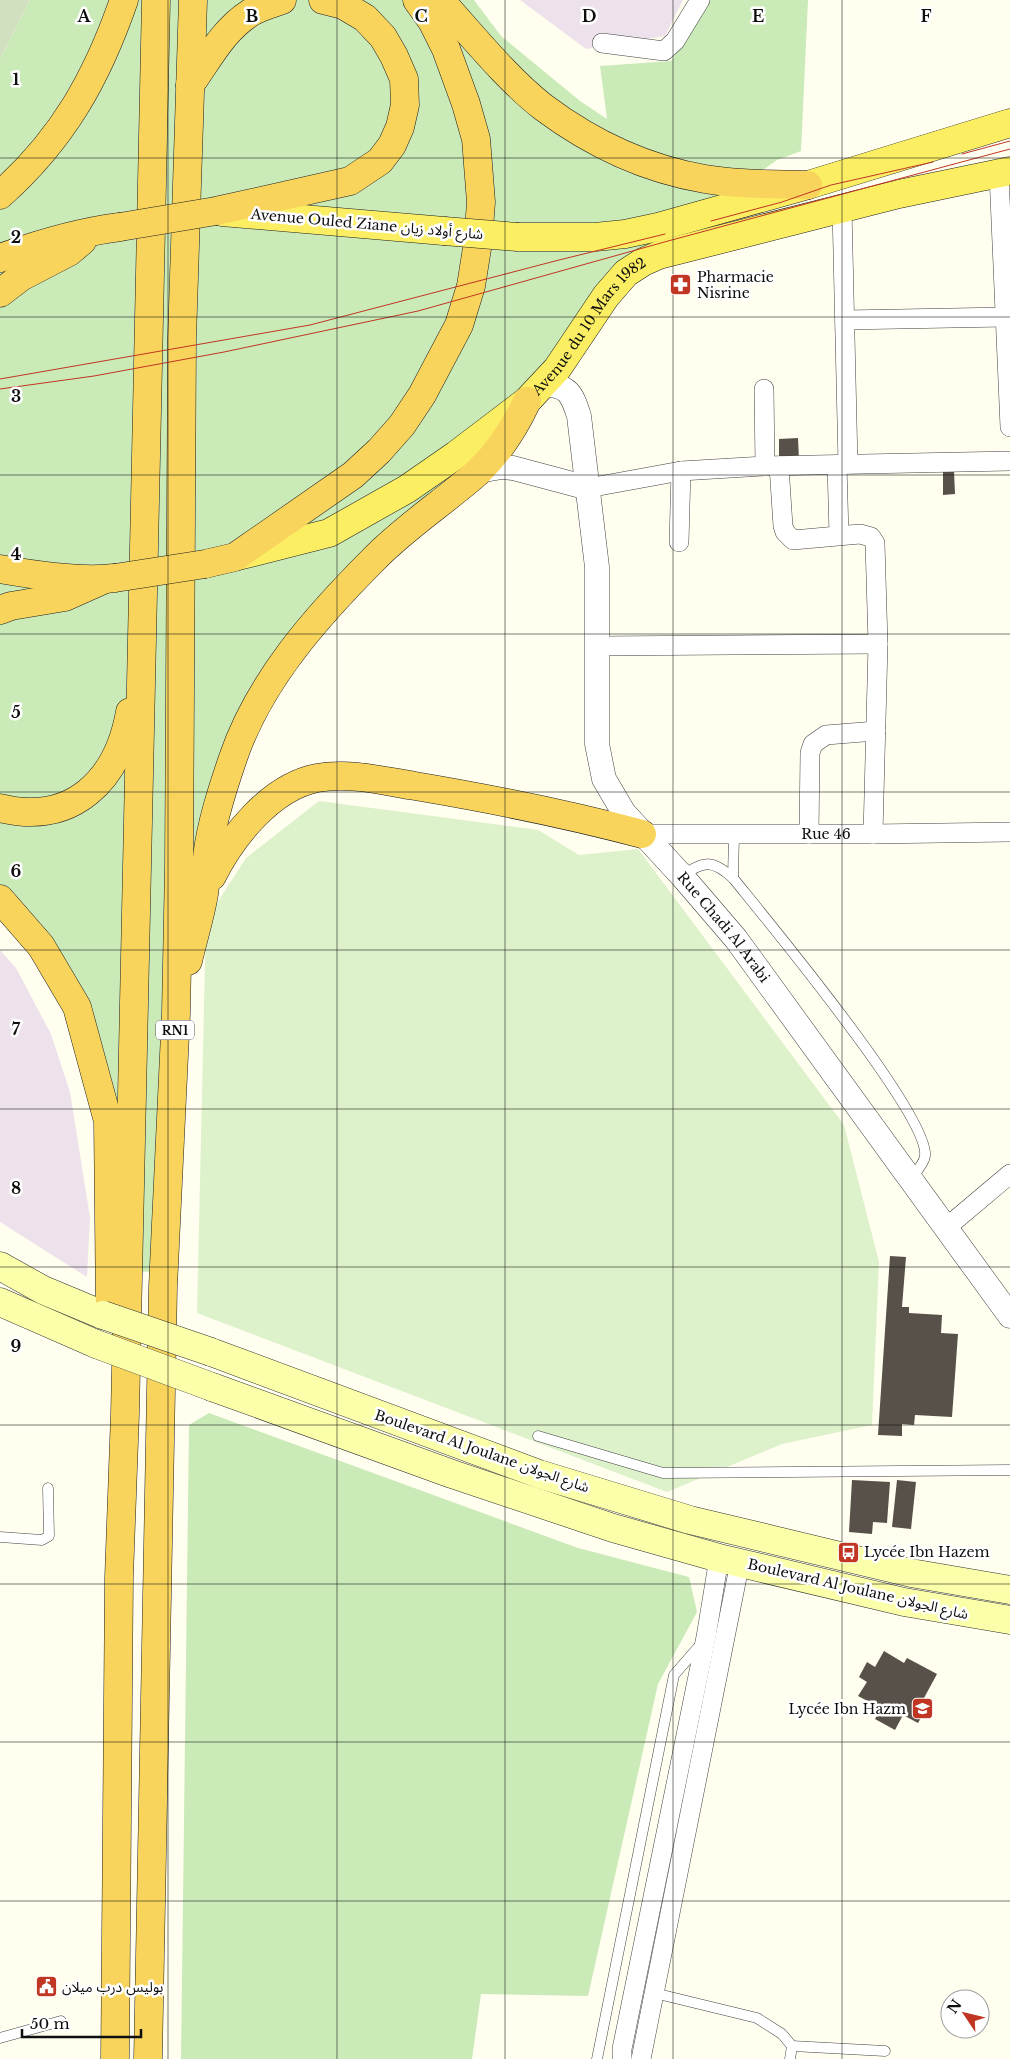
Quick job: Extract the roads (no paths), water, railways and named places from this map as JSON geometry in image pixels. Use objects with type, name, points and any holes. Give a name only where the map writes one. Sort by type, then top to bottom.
[{"type":"highway","points":[[0,195],[59,133],[89,84],[110,41],[124,0]]},
{"type":"highway","points":[[115,2059],[119,1577],[126,1394],[156,0]]},
{"type":"highway","name":"RN1","points":[[148,2059],[163,1287],[176,1013],[179,867],[182,338],[193,0]]},
{"type":"highway","points":[[190,85],[216,45],[235,24],[250,13],[282,0]]},
{"type":"highway","points":[[0,258],[38,245],[108,228],[216,212],[350,181],[380,161],[392,144],[400,127],[406,105],[404,79],[383,37],[365,18],[343,5],[324,0]]},
{"type":"highway","points":[[234,557],[353,475],[379,451],[402,425],[422,395],[459,324],[471,286],[479,226],[481,202],[476,140],[466,104],[446,49],[432,21],[417,0]]},
{"type":"highway","points":[[440,0],[505,70],[542,106],[576,130],[614,151],[656,166],[706,179],[754,184],[808,185]]},
{"type":"highway","points":[[0,293],[21,277],[69,252],[108,228]]},
{"type":"highway","points":[[176,1013],[204,893],[207,856],[229,771],[243,735],[270,684],[291,653],[324,612],[375,557],[427,512],[479,471],[510,434],[535,393]]},
{"type":"highway","name":"Avenue du 10 Mars 1982","points":[[110,578],[205,564],[234,557]]},
{"type":"highway","points":[[0,569],[110,578]]},
{"type":"highway","points":[[0,610],[11,606],[65,597],[110,578]]},
{"type":"highway","points":[[0,808],[35,812],[66,805],[94,788],[106,776],[126,734],[142,647]]},
{"type":"highway","points":[[204,893],[224,853],[248,822],[284,793],[300,783],[317,778],[355,777],[435,790],[566,814],[642,834]]},
{"type":"highway","points":[[0,899],[41,946],[77,1007],[108,1121],[113,1515],[119,1577]]},
{"type":"main road","points":[[808,185],[1010,123]]},
{"type":"main road","name":"Avenue du 10 Mars 1982","points":[[234,557],[329,533],[407,489],[456,455],[535,393],[570,349],[606,296],[626,273],[643,262],[660,255],[899,194],[1004,172]]},
{"type":"main road","name":"Avenue Ouled Ziane شارع أولاد زيان","points":[[216,212],[518,237],[595,237],[625,234],[658,227],[808,185]]},
{"type":"main road","name":"Boulevard Al Joulane شارع الجولان","points":[[0,1266],[43,1290],[103,1315],[211,1352],[539,1474],[690,1520],[911,1573],[1010,1590]]},
{"type":"main road","name":"Boulevard Al Joulane شارع الجولان","points":[[0,1302],[96,1344],[529,1500],[613,1528],[729,1560],[904,1602],[1010,1620]]},
{"type":"street","points":[[602,43],[664,51],[675,41],[700,0]]},
{"type":"street","points":[[1004,172],[1005,317],[1010,426]]},
{"type":"street","points":[[839,535],[843,465],[845,320],[842,209]]},
{"type":"street","points":[[845,320],[1005,317]]},
{"type":"street","name":"Rue Chadi Al Arabi","points":[[535,393],[562,386],[567,390],[574,401],[581,430],[597,567],[597,744],[604,779],[612,795],[642,834],[682,876],[736,938],[1010,1316]]},
{"type":"street","points":[[764,389],[772,466],[783,526],[788,537],[798,541],[860,534],[871,537],[876,543],[878,644],[873,834]]},
{"type":"street","points":[[479,471],[501,467],[513,468],[588,488],[682,471],[772,466],[1010,461]]},
{"type":"street","points":[[679,542],[682,471]]},
{"type":"street","points":[[598,646],[878,644]]},
{"type":"street","points":[[809,834],[810,753],[813,744],[817,739],[826,735],[876,731]]},
{"type":"street","name":"Rue 46","points":[[642,834],[1010,832]]},
{"type":"street","points":[[947,1227],[1010,1174]]},
{"type":"street","points":[[622,2059],[622,2049],[706,1637],[729,1560]]},
{"type":"street","points":[[641,2059],[729,1560]]},
{"type":"street","points":[[632,2001],[652,2001]]},
{"type":"lane","points":[[733,878],[734,835]]},
{"type":"lane","points":[[682,876],[697,865],[711,864],[721,868],[733,878],[885,1075],[922,1138],[925,1155],[921,1166],[911,1178]]},
{"type":"lane","points":[[538,1436],[663,1473],[1010,1470]]},
{"type":"lane","points":[[0,1537],[42,1540],[49,1536],[48,1488]]},
{"type":"lane","points":[[596,2059],[674,1675],[706,1637]]},
{"type":"lane","points":[[652,2001],[758,2018],[782,2034],[792,2046],[885,2051]]},
{"type":"lane","points":[[0,2038],[61,2021]]},
{"type":"lane","points":[[790,2059],[792,2046]]},
{"type":"tram line","points":[[962,154],[1010,141]]},
{"type":"tram line","points":[[0,389],[94,376],[224,352],[418,311],[668,241],[1010,149]]},
{"type":"tram line","points":[[711,221],[782,202],[831,185],[933,162]]},
{"type":"tram line","points":[[0,379],[310,325],[665,234]]},
{"type":"place","name":"Pharmacie Nisrine","points":[[681,285]]},
{"type":"place","name":"Lycée Ibn Hazem","points":[[848,1552]]},
{"type":"place","name":"Lycée Ibn Hazm","points":[[922,1709]]},
{"type":"place","name":"بوليس درب ميلان","points":[[46,1987]]}]
